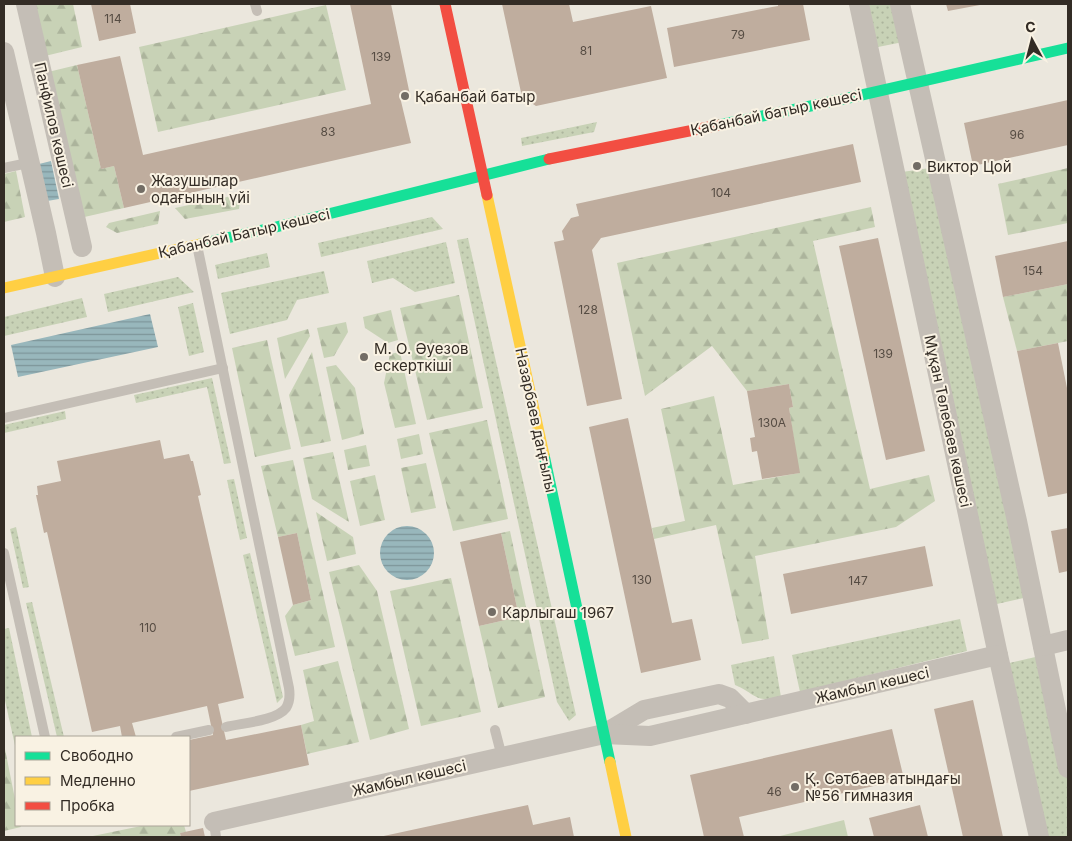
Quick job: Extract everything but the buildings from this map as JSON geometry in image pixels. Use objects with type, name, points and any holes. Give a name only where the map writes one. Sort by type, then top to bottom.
[{"type":"street","name":"Панфилов көшесі","points":[[26,4],[82,247]]},
{"type":"street","name":"Назарбаев даңғылы","points":[[445,4],[626,837]]},
{"type":"street","name":"Мұқан Төлебаев көшесі","points":[[858,4],[1039,837]]},
{"type":"street","points":[[900,4],[1017,521],[1068,768]]},
{"type":"street","name":"Қабанбай батыр көшесі","points":[[483,175],[626,143],[877,92],[1068,48]]},
{"type":"street","points":[[4,52],[55,277]]},
{"type":"street","name":"Қабанбай Батыр көшесі","points":[[4,288],[388,200],[483,175]]},
{"type":"street","points":[[1043,646],[1068,640]]},
{"type":"street","name":"Жамбыл көшесі","points":[[215,829],[502,757],[604,734],[644,710],[719,694],[730,698],[746,714],[998,655]]},
{"type":"lane","points":[[4,168],[28,162]]},
{"type":"lane","points":[[197,244],[290,688],[290,699],[286,707],[278,714],[226,727]]},
{"type":"lane","points":[[4,418],[223,368]]},
{"type":"lane","points":[[4,553],[45,736]]},
{"type":"lane","points":[[181,736],[209,730]]},
{"type":"lane","points":[[495,730],[502,757]]},
{"type":"green space","points":[[32,4],[73,4],[82,47],[45,56]]},
{"type":"green space","points":[[859,4],[900,4],[908,41],[868,49]]},
{"type":"green space","points":[[326,5],[346,90],[158,132],[139,47]]},
{"type":"green space","points":[[77,65],[101,169],[114,166],[124,208],[80,218],[48,72]]},
{"type":"green space","points":[[597,122],[594,132],[522,146],[521,138]]},
{"type":"green space","points":[[937,167],[1032,596],[988,606],[895,173]]},
{"type":"green space","points":[[1068,168],[1068,223],[1008,235],[998,184]]},
{"type":"green space","points":[[16,171],[25,217],[4,222],[4,174]]},
{"type":"green space","points":[[241,194],[239,209],[185,219],[175,208]]},
{"type":"green space","points":[[871,207],[875,227],[813,241],[870,489],[929,475],[935,501],[896,527],[755,556],[769,639],[742,644],[716,525],[654,539],[652,528],[685,521],[661,409],[714,396],[733,485],[799,473],[789,408],[793,407],[789,384],[747,391],[712,346],[645,396],[617,263]]},
{"type":"green space","points":[[160,211],[158,224],[117,233],[106,227],[109,223]]},
{"type":"green space","points":[[432,217],[443,229],[321,257],[318,243]]},
{"type":"green space","points":[[468,238],[576,715],[569,721],[557,702],[457,240]]},
{"type":"green space","points":[[446,242],[455,283],[415,292],[393,278],[372,283],[367,261]]},
{"type":"green space","points":[[267,253],[270,267],[218,279],[215,265]]},
{"type":"green space","points":[[324,271],[329,293],[297,300],[287,320],[230,334],[221,293]]},
{"type":"green space","points":[[178,277],[194,292],[108,312],[104,294]]},
{"type":"green space","points":[[1068,284],[1068,341],[1017,351],[1003,297]]},
{"type":"green space","points":[[459,295],[483,408],[427,420],[400,308]]},
{"type":"green space","points":[[82,298],[87,317],[4,336],[4,317]]},
{"type":"green space","points":[[193,303],[204,352],[189,356],[178,307]]},
{"type":"green space","points":[[391,310],[398,340],[388,343],[365,328],[363,317]]},
{"type":"green space","points":[[346,322],[348,332],[334,356],[324,358],[317,328]]},
{"type":"green space","points":[[308,329],[310,336],[285,379],[277,338]]},
{"type":"green space","points":[[267,340],[291,449],[255,457],[232,348]]},
{"type":"green space","points":[[312,352],[331,441],[301,447],[289,395]]},
{"type":"green space","points":[[400,352],[416,424],[395,428],[384,383],[390,354]]},
{"type":"green space","points":[[336,365],[355,388],[364,434],[342,440],[326,367]]},
{"type":"green space","points":[[212,378],[231,463],[224,464],[207,387],[136,403],[134,395]]},
{"type":"green space","points":[[65,411],[66,419],[4,433],[4,425]]},
{"type":"green space","points":[[487,420],[508,519],[453,531],[429,433]]},
{"type":"green space","points":[[419,434],[423,454],[401,459],[397,439]]},
{"type":"green space","points":[[366,445],[370,466],[348,470],[344,450]]},
{"type":"green space","points":[[333,452],[349,522],[312,499],[303,458]]},
{"type":"green space","points":[[293,460],[335,647],[295,656],[285,616],[293,605],[311,600],[297,533],[278,537],[261,466]]},
{"type":"green space","points":[[426,463],[436,508],[411,513],[401,468]]},
{"type":"green space","points":[[375,475],[385,520],[360,526],[350,481]]},
{"type":"green space","points":[[234,479],[247,538],[240,540],[227,480]]},
{"type":"green space","points":[[316,512],[353,537],[356,554],[327,561]]},
{"type":"green space","points":[[16,527],[29,587],[23,588],[10,529]]},
{"type":"green space","points":[[510,531],[545,697],[498,708],[479,626],[519,617],[501,533]]},
{"type":"green space","points":[[250,553],[283,697],[277,703],[243,555]]},
{"type":"green space","points":[[359,565],[377,591],[409,729],[370,740],[329,572]]},
{"type":"green space","points":[[451,578],[481,712],[421,726],[390,591]]},
{"type":"green space","points":[[32,602],[64,736],[57,736],[26,603]]},
{"type":"green space","points":[[960,619],[967,651],[800,692],[792,655]]},
{"type":"green space","points":[[9,628],[32,736],[15,736],[15,746],[4,696],[4,629]]},
{"type":"green space","points":[[1044,655],[1068,767],[1068,837],[1039,837],[1001,665]]},
{"type":"green space","points":[[774,656],[781,697],[766,699],[756,697],[735,685],[731,665]]},
{"type":"green space","points":[[338,661],[359,742],[307,754],[301,725],[314,721],[303,670]]},
{"type":"green space","points":[[4,744],[15,799],[15,826],[21,827],[4,831]]},
{"type":"green space","points":[[844,820],[848,837],[780,837],[780,836]]},
{"type":"green space","points":[[141,826],[184,826],[186,832],[180,833],[181,837],[88,837]]},
{"type":"water","points":[[51,161],[59,199],[47,201],[39,164]]},
{"type":"water","points":[[150,314],[158,347],[18,377],[11,345]]},
{"type":"water","points":[[407,526],[417,528],[426,534],[432,543],[434,553],[432,563],[426,572],[417,578],[407,580],[397,578],[388,572],[382,563],[380,553],[382,543],[388,534],[397,528]]},
{"type":"traffic: fast","points":[[719,125],[844,99],[1068,48]]},
{"type":"traffic: fast","points":[[200,244],[549,159]]},
{"type":"traffic: fast","points":[[544,455],[610,762]]},
{"type":"traffic: slow","points":[[487,195],[544,455]]},
{"type":"traffic: slow","points":[[4,288],[200,244]]},
{"type":"traffic: slow","points":[[610,762],[626,837]]},
{"type":"traffic: jam","points":[[445,4],[487,195]]},
{"type":"traffic: jam","points":[[549,159],[719,125]]},
{"type":"place","name":"Қабанбай батыр","points":[[405,96]]},
{"type":"place","name":"Виктор Цой","points":[[917,166]]},
{"type":"place","name":"Жазушылар одағының үйі","points":[[141,189]]},
{"type":"place","name":"М. О. Әуезов ескерткіші","points":[[364,357]]},
{"type":"place","name":"Карлыгаш 1967","points":[[492,612]]},
{"type":"place","name":"Қ. Сәтбаев атындағы №56 гимназия","points":[[795,787]]}]
